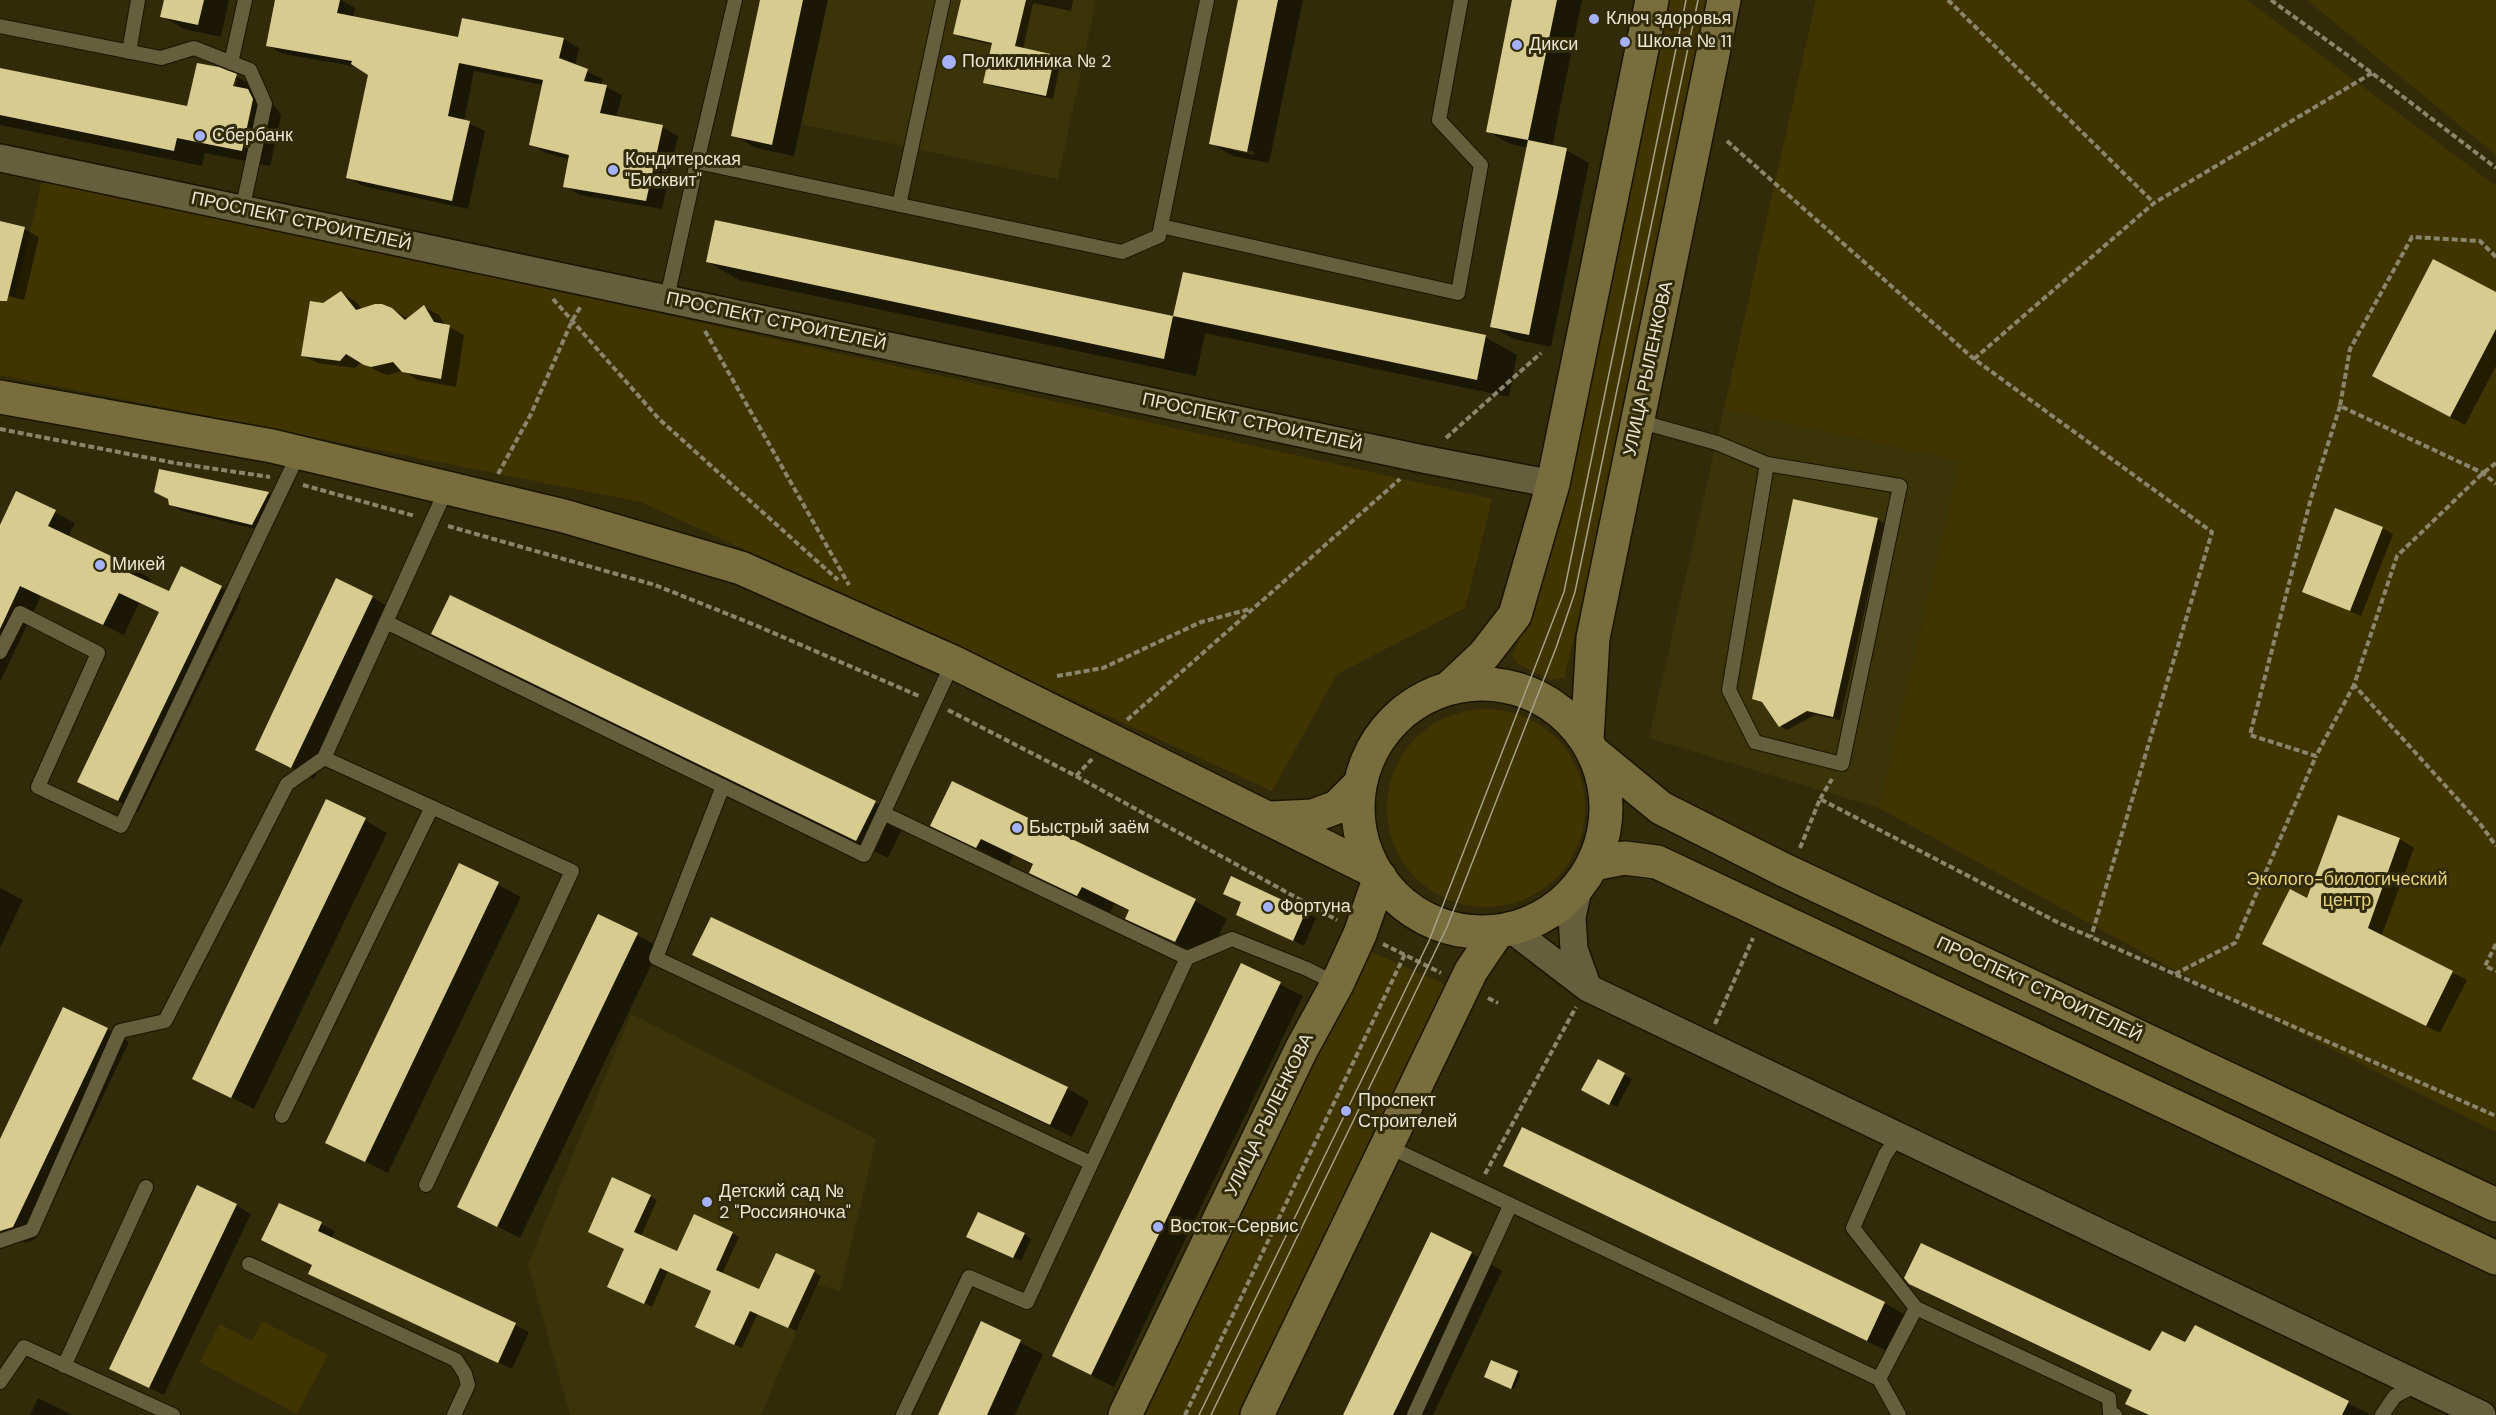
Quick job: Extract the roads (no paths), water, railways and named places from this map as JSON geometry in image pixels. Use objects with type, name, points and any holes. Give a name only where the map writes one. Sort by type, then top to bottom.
[{"type":"main road","points":[[1450,687],[1484,656],[1515,615],[1553,484],[1652,0]]},
{"type":"main road","name":"УЛИЦА РЫЛЕНКОВА","points":[[1591,746],[1593,638],[1724,0]]},
{"type":"main road","points":[[0,397],[293,466],[447,488],[564,516],[741,568],[952,663],[1271,818],[1378,875]]},
{"type":"main road","points":[[1488,683],[1526,691],[1565,715],[1591,746],[1606,790],[1605,828],[1586,875],[1560,905],[1537,920],[1504,930],[1473,931],[1436,923],[1415,912],[1378,875],[1364,844],[1358,814],[1360,784],[1371,751],[1391,723],[1418,701],[1450,687],[1488,683]]},
{"type":"main road","name":"ПРОСПЕКТ СТРОИТЕЛЕЙ","points":[[1591,746],[1661,808],[1784,870],[2496,1205]]},
{"type":"main road","points":[[1271,818],[1313,816],[1337,807],[1360,784]]},
{"type":"main road","points":[[1586,875],[1624,858],[1656,862],[2496,1258]]},
{"type":"main road","name":"УЛИЦА РЫЛЕНКОВА","points":[[1125,1415],[1301,1050],[1337,984],[1360,934],[1378,875]]},
{"type":"main road","points":[[1257,1415],[1464,985],[1480,955],[1504,930]]},
{"type":"street","name":"ПРОСПЕКТ СТРОИТЕЛЕЙ","points":[[0,158],[1423,459],[1553,484]]},
{"type":"street","points":[[1583,996],[1574,949],[1572,917],[1586,875]]},
{"type":"street","points":[[1504,930],[1583,996],[1706,1044],[2482,1415]]},
{"type":"lane","points":[[129,52],[138,0]]},
{"type":"lane","points":[[231,63],[245,0]]},
{"type":"lane","points":[[667,298],[735,0]]},
{"type":"lane","points":[[899,205],[943,0]]},
{"type":"lane","points":[[697,162],[1122,252],[1159,236],[1207,0]]},
{"type":"lane","points":[[1161,226],[1458,293],[1480,165],[1439,120],[1461,0]]},
{"type":"lane","points":[[0,26],[160,58],[194,48],[249,70],[265,104],[242,210]]},
{"type":"lane","points":[[1638,421],[1717,443],[1767,464],[1900,486],[1842,764],[1755,742],[1729,690],[1767,464]]},
{"type":"lane","points":[[0,652],[20,613],[98,653],[38,787],[121,826],[293,466]]},
{"type":"lane","points":[[0,1241],[32,1230],[120,1031],[165,1021],[287,784],[324,758],[447,488]]},
{"type":"lane","points":[[387,622],[864,855],[885,814],[952,663]]},
{"type":"lane","points":[[324,758],[572,871],[426,1185]]},
{"type":"lane","points":[[723,786],[656,958],[1091,1163]]},
{"type":"lane","points":[[282,1116],[432,807]]},
{"type":"lane","points":[[885,814],[1187,958]]},
{"type":"lane","points":[[903,1415],[969,1277],[1027,1302],[1187,958],[1232,939],[1307,969],[1337,984]]},
{"type":"lane","points":[[1898,1136],[1885,1155],[1853,1228],[1916,1308],[2109,1398],[2112,1414]]},
{"type":"lane","points":[[1387,1146],[1879,1379],[1899,1415]]},
{"type":"lane","points":[[64,1366],[146,1187]]},
{"type":"lane","points":[[1414,1415],[1510,1206]]},
{"type":"lane","points":[[249,1264],[456,1360],[465,1374],[468,1385],[454,1415]]},
{"type":"lane","points":[[1879,1379],[1916,1308]]},
{"type":"lane","points":[[0,1382],[24,1347],[173,1415]]},
{"type":"lane","points":[[2382,1415],[2395,1396],[2418,1384]]},
{"type":"tram line","points":[[1199,1415],[1429,941],[1564,592],[1686,0]]},
{"type":"tram line","points":[[1211,1415],[1447,927],[1556,648],[1575,592],[1698,0]]},
{"type":"place","name":"Ключ здоровья","points":[[1594,19]]},
{"type":"place","name":"Школа № 11","points":[[1625,42]]},
{"type":"place","name":"Дикси","points":[[1517,45]]},
{"type":"place","name":"Поликлиника № 2","points":[[949,62]]},
{"type":"place","name":"Сбербанк","points":[[200,136]]},
{"type":"place","name":"Кондитерская \"Бисквит\"","points":[[613,170]]},
{"type":"place","name":"Микей","points":[[100,565]]},
{"type":"place","name":"Быстрый заём","points":[[1017,828]]},
{"type":"place","name":"Фортуна","points":[[1268,907]]},
{"type":"place","name":"Проспект Строителей","points":[[1346,1111]]},
{"type":"place","name":"Детский сад № 2 \"Россияночка\"","points":[[707,1202]]},
{"type":"place","name":"Восток-Сервис","points":[[1158,1227]]},
{"type":"park label","name":"Эколого-биологический центр","points":[[2347,890]]}]
